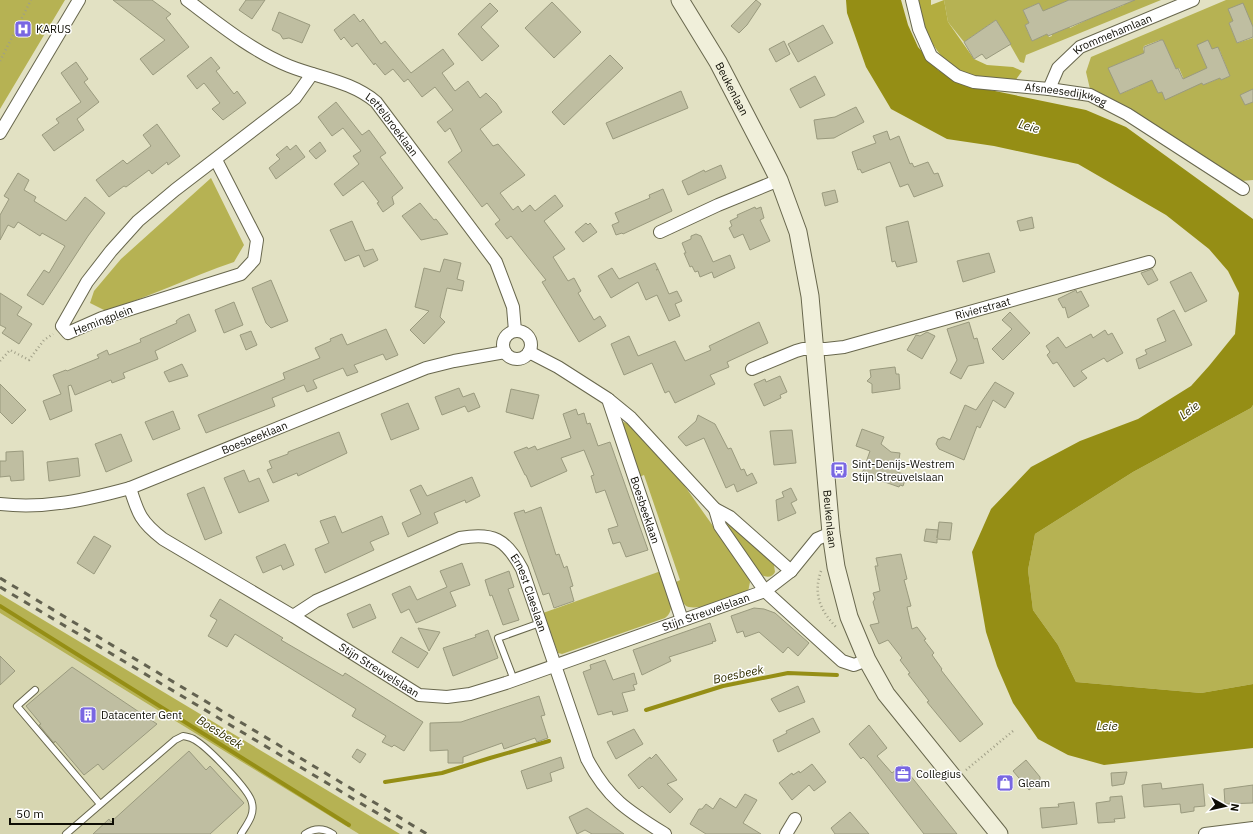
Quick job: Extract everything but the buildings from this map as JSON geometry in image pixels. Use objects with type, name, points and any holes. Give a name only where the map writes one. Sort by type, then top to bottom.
[{"type":"street","points":[[0,133],[79,0]]},
{"type":"street","name":"Lettelbroeklaan","points":[[187,0],[265,55],[312,74],[347,84],[365,92],[376,102],[496,262],[513,307],[515,331]]},
{"type":"street","name":"Beukenlaan","points":[[681,0],[718,62],[779,180],[791,210],[805,262],[815,349],[831,534],[836,567],[849,617],[867,660],[886,694],[999,834]]},
{"type":"street","name":"Afsneesedijkweg","points":[[912,0],[919,30],[931,56],[957,76],[974,82],[1049,89],[1090,95],[1127,114],[1243,189]]},
{"type":"street","name":"Krommehamlaan","points":[[1049,89],[1058,68],[1080,48],[1193,0]]},
{"type":"street","name":"Hemingplein","points":[[216,160],[257,240],[254,260],[241,274],[102,318],[68,334],[62,326],[88,282],[111,251],[138,221],[175,190],[295,98],[312,74]]},
{"type":"street","points":[[660,232],[718,205],[779,180]]},
{"type":"street","name":"Rivierstraat","points":[[815,349],[844,346],[1149,262]]},
{"type":"street","points":[[505,352],[503,347],[506,336],[515,331],[525,333],[531,347],[529,352],[558,367],[608,399],[630,418],[715,509],[730,517],[791,571]]},
{"type":"street","points":[[752,369],[796,351],[815,349]]},
{"type":"street","name":"Boesbeeklaan","points":[[0,504],[22,506],[54,505],[85,500],[130,488],[426,368],[454,361],[505,352],[512,358],[517,359],[529,352]]},
{"type":"street","name":"Boesbeeklaan","points":[[608,399],[682,620]]},
{"type":"street","name":"Stijn Streuvelslaan","points":[[130,488],[138,513],[147,527],[163,539],[293,616],[419,695],[447,697],[470,694],[514,680],[765,591]]},
{"type":"street","points":[[715,509],[720,526],[765,591],[842,661],[854,665],[867,660]]},
{"type":"street","points":[[765,591],[791,571],[816,539],[831,534]]},
{"type":"street","name":"Ernest Claeslaan","points":[[293,616],[316,600],[460,538],[477,535],[492,537],[505,543],[514,554],[522,569],[587,759],[597,778],[607,792],[621,805],[664,834]]},
{"type":"street","points":[[786,834],[795,819]]},
{"type":"street","points":[[1205,834],[1253,828]]},
{"type":"lane","points":[[514,680],[498,638],[540,623]]},
{"type":"lane","points":[[35,690],[17,706],[100,804]]},
{"type":"lane","points":[[66,834],[175,740],[183,736],[196,740],[246,789],[252,801],[253,808],[251,817],[241,834]]},
{"type":"lane","points":[[305,834],[312,829],[326,830],[333,834]]},
{"type":"path","points":[[0,60],[31,0]]},
{"type":"path","points":[[0,361],[10,350],[29,360],[44,340],[62,326]]},
{"type":"path","points":[[954,780],[1013,731]]},
{"type":"shaded area","name":"KARUS","points":[[0,0],[65,0],[0,109]]},
{"type":"shaded area","points":[[916,0],[931,0],[931,5],[944,0],[948,22],[974,59],[987,65],[1013,67],[1022,71],[1015,81],[974,77],[958,70],[949,63],[940,55],[928,34]]},
{"type":"shaded area","points":[[944,0],[1069,0],[1060,4],[1070,28],[1091,18],[1084,0],[1104,0],[1109,11],[1124,5],[1122,0],[1161,0],[1026,55],[1024,63],[1020,62],[996,20],[964,42],[948,22]],"holes":[[[1039,3],[1052,36],[1049,37],[1047,34],[1032,41],[1025,25],[1029,23],[1023,10]]]},
{"type":"shaded area","points":[[1226,0],[1253,0],[1253,27],[1233,21],[1229,23],[1237,43],[1253,38],[1253,180],[1241,181],[1090,89],[1086,72],[1091,57]],"holes":[[[1160,40],[1163,41],[1176,69],[1179,68],[1185,82],[1165,99],[1162,92],[1158,93],[1145,63],[1148,61],[1143,49],[1144,46]],[[1220,51],[1230,76],[1221,80],[1220,78],[1203,85],[1198,73],[1207,68]],[[1127,60],[1139,86],[1120,94],[1109,68]]]},
{"type":"shaded area","points":[[211,178],[244,245],[234,262],[106,311],[90,303],[94,291],[121,259]]},
{"type":"shaded area","points":[[1253,405],[1253,684],[1201,693],[1076,682],[1058,645],[1033,610],[1028,570],[1035,534],[1133,472],[1251,408]]},
{"type":"shaded area","points":[[623,422],[627,423],[684,485],[747,574],[750,582],[748,592],[706,606],[690,607],[683,603],[676,582],[680,580],[644,475],[639,477],[621,424]]},
{"type":"shaded area","points":[[729,522],[774,565],[775,572],[773,575],[766,577],[755,568],[726,525]]},
{"type":"shaded area","points":[[661,571],[671,602],[669,614],[665,618],[562,654],[558,653],[543,613]]},
{"type":"shaded area","points":[[0,594],[400,834],[359,834],[0,613]]},
{"type":"shaded area","points":[[0,613],[359,834],[0,834]]},
{"type":"water","name":"Leie","points":[[846,0],[901,0],[908,25],[918,47],[938,70],[961,84],[1086,110],[1126,127],[1253,219],[1253,405],[1251,408],[1133,472],[1035,534],[1028,570],[1033,610],[1058,645],[1076,682],[1201,693],[1253,684],[1253,748],[1104,765],[1068,755],[1038,739],[1013,703],[997,666],[986,632],[972,552],[991,509],[1031,467],[1080,441],[1138,419],[1191,386],[1235,334],[1239,293],[1228,271],[1209,249],[1166,215],[1078,164],[994,146],[947,139],[891,109],[866,67],[847,13]]},
{"type":"waterway","name":"Boesbeek","points":[[0,606],[349,825]]},
{"type":"waterway","name":"Boesbeek","points":[[646,710],[723,686],[788,673],[837,675]]},
{"type":"waterway","name":"Boesbeek","points":[[385,782],[442,773],[549,741]]},
{"type":"railway","points":[[0,578],[427,834]]},
{"type":"railway","points":[[0,587],[412,834]]},
{"type":"place","name":"KARUS","points":[[23,29]]},
{"type":"place","name":"Sint-Denijs-Westrem Stijn Streuvelslaan","points":[[839,470]]},
{"type":"place","name":"Datacenter Gent","points":[[88,715]]},
{"type":"place","name":"Collegius","points":[[903,774]]},
{"type":"place","name":"Gleam","points":[[1005,783]]}]
